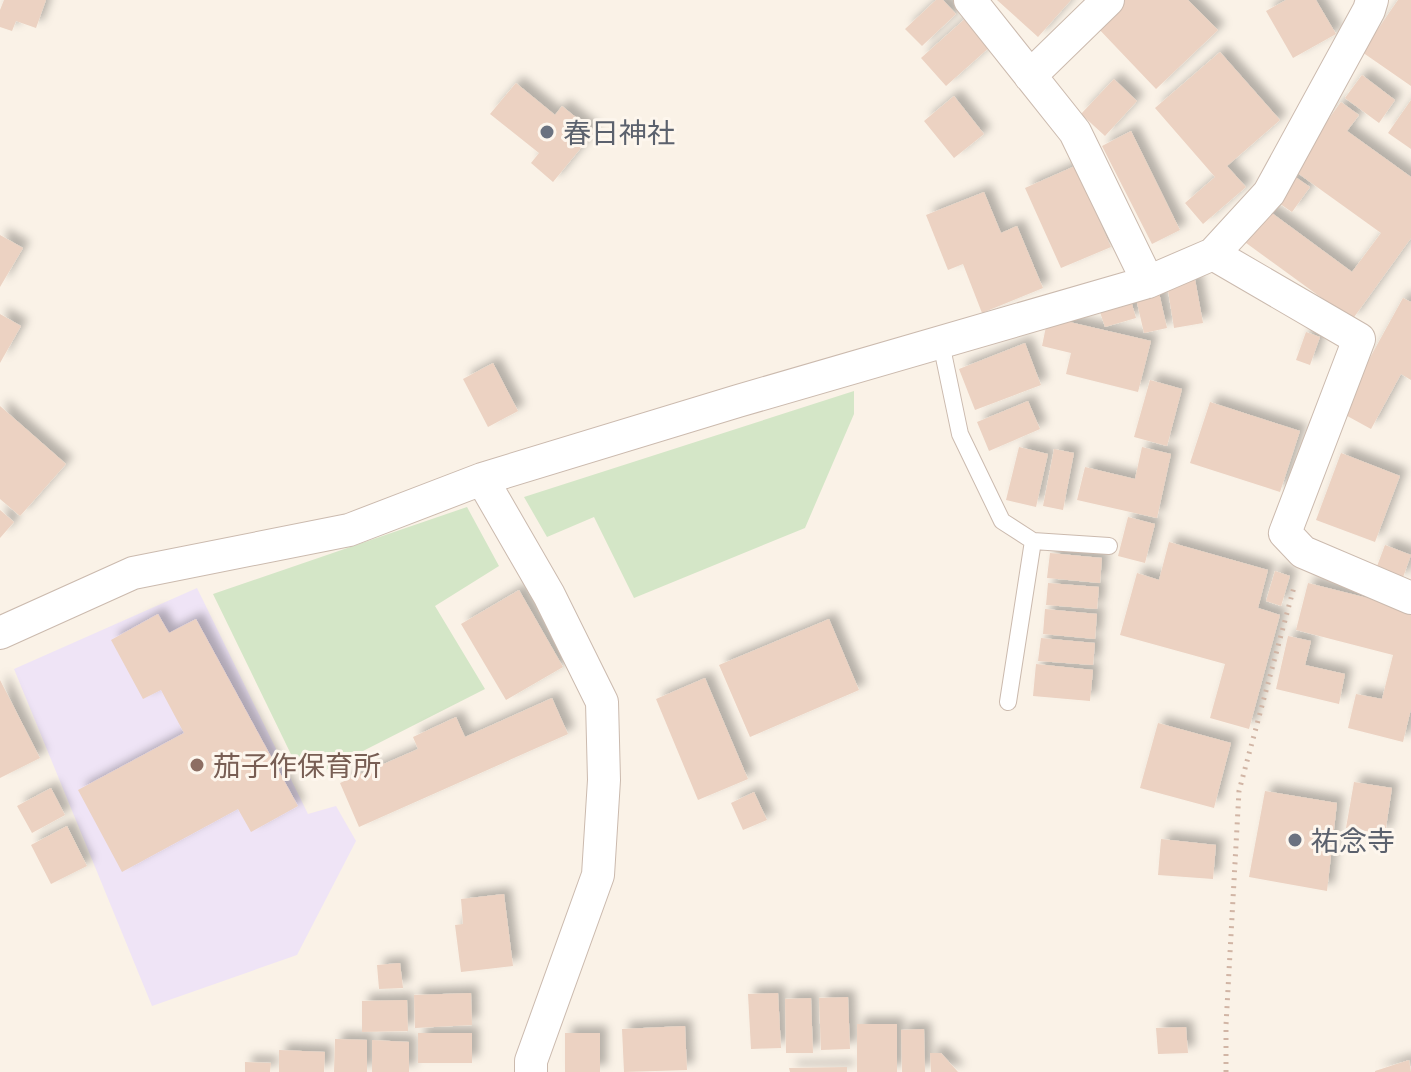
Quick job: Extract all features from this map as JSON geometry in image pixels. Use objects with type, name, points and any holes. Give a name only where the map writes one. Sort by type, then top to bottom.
[{"type":"street","points":[[970,0],[1075,132],[1148,282]]},
{"type":"street","points":[[1030,76],[1108,0]]},
{"type":"street","points":[[2,628],[133,573],[349,530],[482,479],[1148,282],[1213,254],[1269,193],[1372,0]]},
{"type":"street","points":[[1213,254],[1359,339],[1285,533],[1303,552],[1411,598]]},
{"type":"street","points":[[482,479],[549,595],[602,702],[604,780],[598,875],[531,1061],[531,1072]]},
{"type":"lane","points":[[941,343],[960,434],[1002,521],[1033,541],[1109,546]]},
{"type":"lane","points":[[1008,702],[1033,541]]},
{"type":"path","points":[[1226,1072],[1239,791],[1303,552]]},
{"type":"shaded area","points":[[197,588],[308,814],[336,806],[356,841],[297,955],[152,1006],[14,669]]},
{"type":"green space","points":[[854,391],[854,414],[805,528],[634,598],[594,517],[547,537],[524,497]]},
{"type":"green space","points":[[467,507],[499,566],[435,606],[485,689],[304,781],[213,594]]},
{"type":"building","points":[[4,0],[46,0],[36,28],[16,21],[12,31],[0,27],[0,10]]},
{"type":"building","points":[[936,0],[943,0],[956,14],[922,46],[905,29]]},
{"type":"building","points":[[997,0],[1071,0],[1038,37]]},
{"type":"building","points":[[1123,0],[1188,0],[1218,30],[1156,89],[1096,26]]},
{"type":"building","points":[[1286,0],[1316,0],[1336,34],[1293,58],[1266,11]]},
{"type":"building","points":[[1398,0],[1411,0],[1411,86],[1362,52]]},
{"type":"building","points":[[967,17],[992,45],[946,86],[921,58]]},
{"type":"building","points":[[1220,52],[1280,120],[1227,166],[1246,187],[1203,224],[1185,203],[1215,177],[1155,108]]},
{"type":"building","points":[[1362,75],[1395,100],[1379,123],[1345,98]]},
{"type":"building","points":[[1114,79],[1137,101],[1105,136],[1081,114]]},
{"type":"building","points":[[516,83],[555,115],[562,106],[594,132],[553,182],[531,163],[539,153],[490,114]]},
{"type":"building","points":[[954,96],[984,134],[954,158],[924,121]]},
{"type":"building","points":[[1411,100],[1411,149],[1388,133]]},
{"type":"building","points":[[1341,102],[1359,115],[1347,131],[1411,177],[1411,238],[1352,320],[1242,240],[1265,208],[1352,272],[1381,233],[1292,169]]},
{"type":"building","points":[[1131,131],[1180,230],[1152,244],[1102,146]]},
{"type":"building","points":[[1075,166],[1111,247],[1061,268],[1025,188]]},
{"type":"building","points":[[1291,174],[1310,187],[1292,212],[1273,199]]},
{"type":"building","points":[[984,192],[1001,233],[1017,226],[1043,288],[982,313],[963,264],[948,270],[926,215]]},
{"type":"building","points":[[0,235],[23,248],[0,287]]},
{"type":"building","points":[[1195,279],[1203,323],[1174,328],[1167,284]]},
{"type":"building","points":[[1158,288],[1167,328],[1144,333],[1135,294]]},
{"type":"building","points":[[1130,297],[1136,318],[1105,327],[1098,306]]},
{"type":"building","points":[[1403,298],[1411,302],[1411,380],[1401,374],[1371,429],[1340,412]]},
{"type":"building","points":[[0,314],[21,326],[0,363]]},
{"type":"building","points":[[1048,317],[1151,341],[1138,392],[1066,374],[1071,353],[1042,346]]},
{"type":"building","points":[[1306,332],[1320,337],[1310,365],[1296,360]]},
{"type":"building","points":[[1025,343],[1041,385],[975,410],[959,369]]},
{"type":"building","points":[[493,363],[518,411],[488,427],[463,379]]},
{"type":"building","points":[[1150,380],[1182,389],[1167,446],[1134,437]]},
{"type":"building","points":[[1028,401],[1040,429],[989,451],[977,422]]},
{"type":"building","points":[[1210,402],[1300,431],[1280,492],[1190,463]]},
{"type":"building","points":[[0,406],[66,464],[20,516],[0,499]]},
{"type":"building","points":[[1019,447],[1048,454],[1036,507],[1006,500]]},
{"type":"building","points":[[1142,447],[1171,454],[1157,518],[1077,500],[1085,467],[1135,479]]},
{"type":"building","points":[[1054,449],[1074,453],[1063,510],[1043,506]]},
{"type":"building","points":[[1341,453],[1400,476],[1375,542],[1316,520]]},
{"type":"building","points":[[0,510],[14,522],[0,538]]},
{"type":"building","points":[[1128,517],[1155,524],[1145,563],[1118,556]]},
{"type":"building","points":[[1169,542],[1268,570],[1258,608],[1280,615],[1249,729],[1210,718],[1225,664],[1120,635],[1137,573],[1159,580]]},
{"type":"building","points":[[1385,545],[1411,555],[1402,580],[1376,569]]},
{"type":"building","points":[[1050,553],[1102,558],[1100,583],[1047,578]]},
{"type":"building","points":[[1275,571],[1290,576],[1281,606],[1266,601]]},
{"type":"building","points":[[1048,583],[1099,587],[1097,609],[1046,605]]},
{"type":"building","points":[[1308,583],[1411,609],[1411,709],[1403,742],[1348,728],[1356,694],[1382,699],[1393,655],[1296,630]]},
{"type":"building","points":[[519,590],[563,667],[506,700],[461,624]]},
{"type":"building","points":[[1045,609],[1097,614],[1095,639],[1043,634]]},
{"type":"building","points":[[158,614],[169,633],[196,619],[298,806],[251,832],[238,809],[122,872],[78,790],[184,733],[161,690],[143,699],[111,640]]},
{"type":"building","points":[[829,619],[859,690],[750,737],[719,665]]},
{"type":"building","points":[[1288,636],[1311,641],[1305,665],[1345,674],[1339,704],[1276,689]]},
{"type":"building","points":[[1041,638],[1095,643],[1093,665],[1038,661]]},
{"type":"building","points":[[1036,664],[1093,670],[1090,701],[1033,696]]},
{"type":"building","points":[[705,678],[748,779],[698,800],[656,699]]},
{"type":"building","points":[[0,680],[40,758],[0,778]]},
{"type":"building","points":[[552,698],[568,734],[359,827],[340,783],[418,749],[413,737],[456,717],[465,737]]},
{"type":"building","points":[[1158,723],[1231,743],[1214,808],[1140,788]]},
{"type":"building","points":[[1354,782],[1392,788],[1385,834],[1346,828]]},
{"type":"building","points":[[51,788],[65,815],[32,833],[17,806]]},
{"type":"building","name":"祐念寺","points":[[1265,791],[1337,803],[1327,891],[1249,877]]},
{"type":"building","points":[[754,792],[767,820],[743,830],[731,803]]},
{"type":"building","points":[[67,826],[87,866],[51,884],[31,845]]},
{"type":"building","points":[[1161,839],[1216,845],[1213,879],[1158,875]]},
{"type":"building","points":[[504,894],[513,966],[461,972],[455,925],[463,924],[461,899]]},
{"type":"building","points":[[400,963],[403,988],[379,989],[377,965]]},
{"type":"building","points":[[471,993],[472,1025],[415,1028],[414,995]]},
{"type":"building","points":[[778,993],[781,1048],[751,1049],[748,994]]},
{"type":"building","points":[[848,997],[850,1049],[821,1050],[819,998]]},
{"type":"building","points":[[811,998],[813,1053],[786,1053],[785,999]]},
{"type":"building","points":[[407,1000],[408,1031],[362,1032],[362,1001]]},
{"type":"building","points":[[857,1024],[897,1024],[897,1072],[857,1072]]},
{"type":"building","points":[[685,1026],[687,1070],[624,1072],[622,1029]]},
{"type":"building","points":[[1186,1027],[1188,1053],[1158,1054],[1156,1028]]},
{"type":"building","points":[[924,1029],[925,1072],[902,1072],[901,1030]]},
{"type":"building","points":[[418,1033],[472,1033],[472,1063],[418,1063]]},
{"type":"building","points":[[565,1033],[600,1033],[600,1072],[565,1072]]},
{"type":"building","points":[[335,1039],[367,1040],[367,1072],[334,1072]]},
{"type":"building","points":[[372,1040],[409,1042],[409,1072],[372,1072]]},
{"type":"building","points":[[279,1050],[325,1052],[324,1072],[279,1072]]},
{"type":"building","points":[[930,1053],[941,1053],[958,1072],[931,1072]]},
{"type":"building","points":[[1409,1060],[1411,1072],[1375,1072],[1375,1071]]},
{"type":"building","points":[[245,1062],[271,1063],[270,1072],[245,1072]]},
{"type":"building","points":[[847,1067],[847,1072],[790,1072],[789,1068]]},
{"type":"place","name":"春日神社","points":[[547,132]]},
{"type":"place","name":"茄子作保育所","points":[[197,765]]},
{"type":"place","name":"祐念寺","points":[[1295,840]]}]
